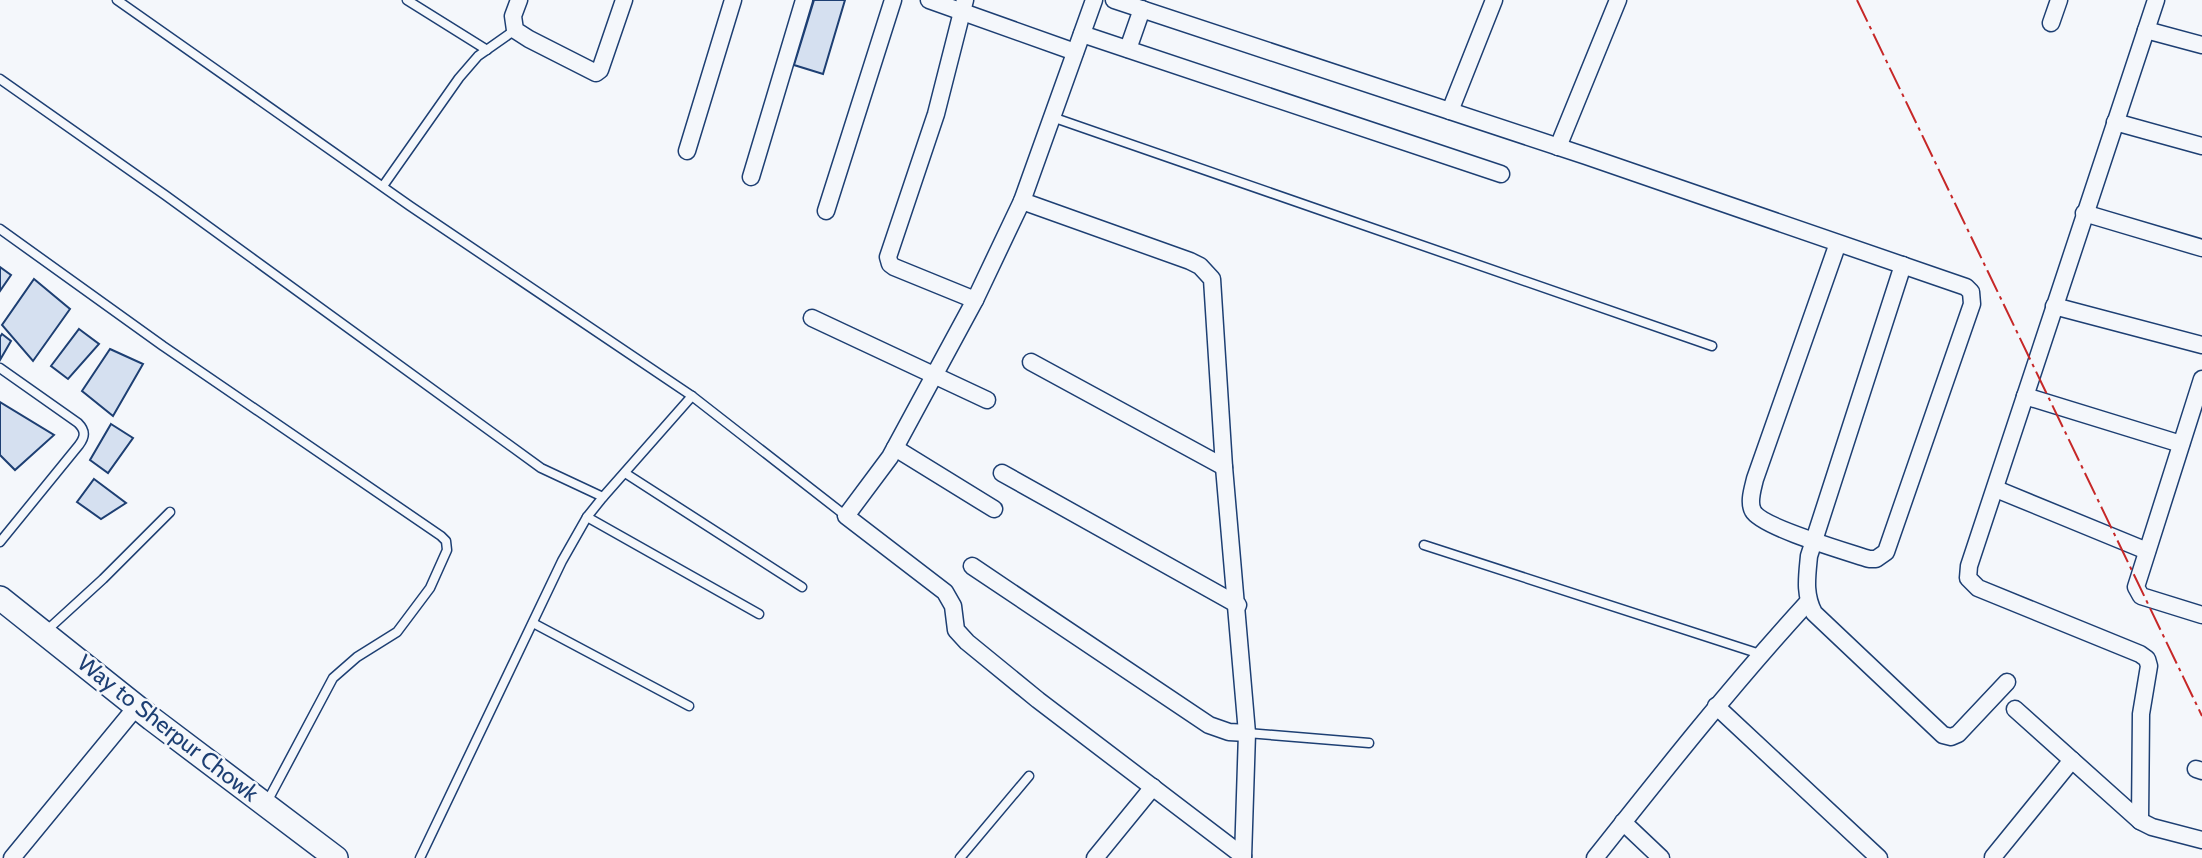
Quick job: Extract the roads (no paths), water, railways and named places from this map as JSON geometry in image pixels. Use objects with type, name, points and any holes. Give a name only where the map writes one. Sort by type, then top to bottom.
[{"type":"street","points":[[519,0],[513,16],[515,30],[529,40],[596,73],[600,70],[624,0]]},
{"type":"street","points":[[687,151],[733,0]]},
{"type":"street","points":[[751,177],[804,0]]},
{"type":"street","points":[[826,211],[893,0]]},
{"type":"street","points":[[929,0],[964,6],[1075,52]]},
{"type":"street","points":[[1094,0],[1022,201],[975,300],[895,448],[846,516],[945,592],[953,606],[956,630],[967,642],[1243,857]]},
{"type":"street","points":[[1114,0],[1559,147],[1966,287],[1971,292],[1972,304],[1886,552],[1876,559],[1814,541],[1764,521],[1754,513],[1751,504],[1755,479],[1838,243]]},
{"type":"street","points":[[1450,111],[1494,0]]},
{"type":"street","points":[[1559,147],[1618,0]]},
{"type":"street","points":[[2051,23],[2059,0]]},
{"type":"street","points":[[2140,821],[2141,714],[2149,666],[2147,659],[1971,583],[1968,578],[1969,566],[2156,0]]},
{"type":"street","points":[[964,6],[936,114],[888,257],[894,267],[975,300]]},
{"type":"street","points":[[1128,49],[1142,9]]},
{"type":"street","points":[[2146,30],[2202,46]]},
{"type":"street","points":[[1082,34],[1501,174]]},
{"type":"street","points":[[2115,122],[2202,146]]},
{"type":"street","points":[[1022,201],[1190,261],[1200,266],[1212,279],[1224,467],[1247,733],[1243,857]]},
{"type":"street","points":[[2084,213],[2202,248]]},
{"type":"street","points":[[1903,265],[1809,556],[1806,583],[1808,602],[1814,613],[1943,735],[1951,737],[1958,734],[2007,682]]},
{"type":"street","points":[[2054,306],[2202,345]]},
{"type":"street","points":[[812,318],[988,400]]},
{"type":"street","points":[[1031,362],[1224,467]]},
{"type":"street","points":[[2202,379],[2136,587],[2138,594],[2202,615]]},
{"type":"street","points":[[2025,396],[2181,444]]},
{"type":"street","points":[[895,448],[994,509]]},
{"type":"street","points":[[1002,473],[1238,605]]},
{"type":"street","points":[[1996,489],[2147,551]]},
{"type":"street","points":[[972,566],[1209,725],[1229,733],[1247,733]]},
{"type":"street","name":"Way to Sherpur Chowk","points":[[0,598],[336,858]]},
{"type":"street","points":[[1595,858],[1716,706],[1808,602]]},
{"type":"street","points":[[12,858],[137,706]]},
{"type":"street","points":[[1716,706],[1879,858]]},
{"type":"street","points":[[2015,709],[2140,821],[2152,827],[2202,840]]},
{"type":"street","points":[[1993,857],[2072,760]]},
{"type":"street","points":[[1095,858],[1153,787]]},
{"type":"street","points":[[1623,822],[1661,858]]},
{"type":"lane","points":[[117,0],[383,186],[692,396],[846,516]]},
{"type":"lane","points":[[407,0],[487,50]]},
{"type":"lane","points":[[383,186],[459,78],[478,56],[515,30]]},
{"type":"lane","points":[[0,79],[165,195],[541,468],[603,497]]},
{"type":"lane","points":[[1052,117],[1712,346]]},
{"type":"lane","points":[[0,229],[163,346],[446,541],[444,561],[430,588],[397,632],[357,657],[333,678],[265,805]]},
{"type":"lane","points":[[0,368],[78,423],[84,432],[84,438],[79,445],[0,542]]},
{"type":"lane","points":[[420,858],[562,561],[587,517],[692,396]]},
{"type":"lane","points":[[625,473],[802,587]]},
{"type":"lane","points":[[45,632],[170,512]]},
{"type":"lane","points":[[587,517],[760,614]]},
{"type":"lane","points":[[1424,545],[1760,654]]},
{"type":"lane","points":[[533,623],[689,706]]},
{"type":"lane","points":[[1247,733],[1369,743]]},
{"type":"lane","points":[[960,858],[1029,776]]}]
